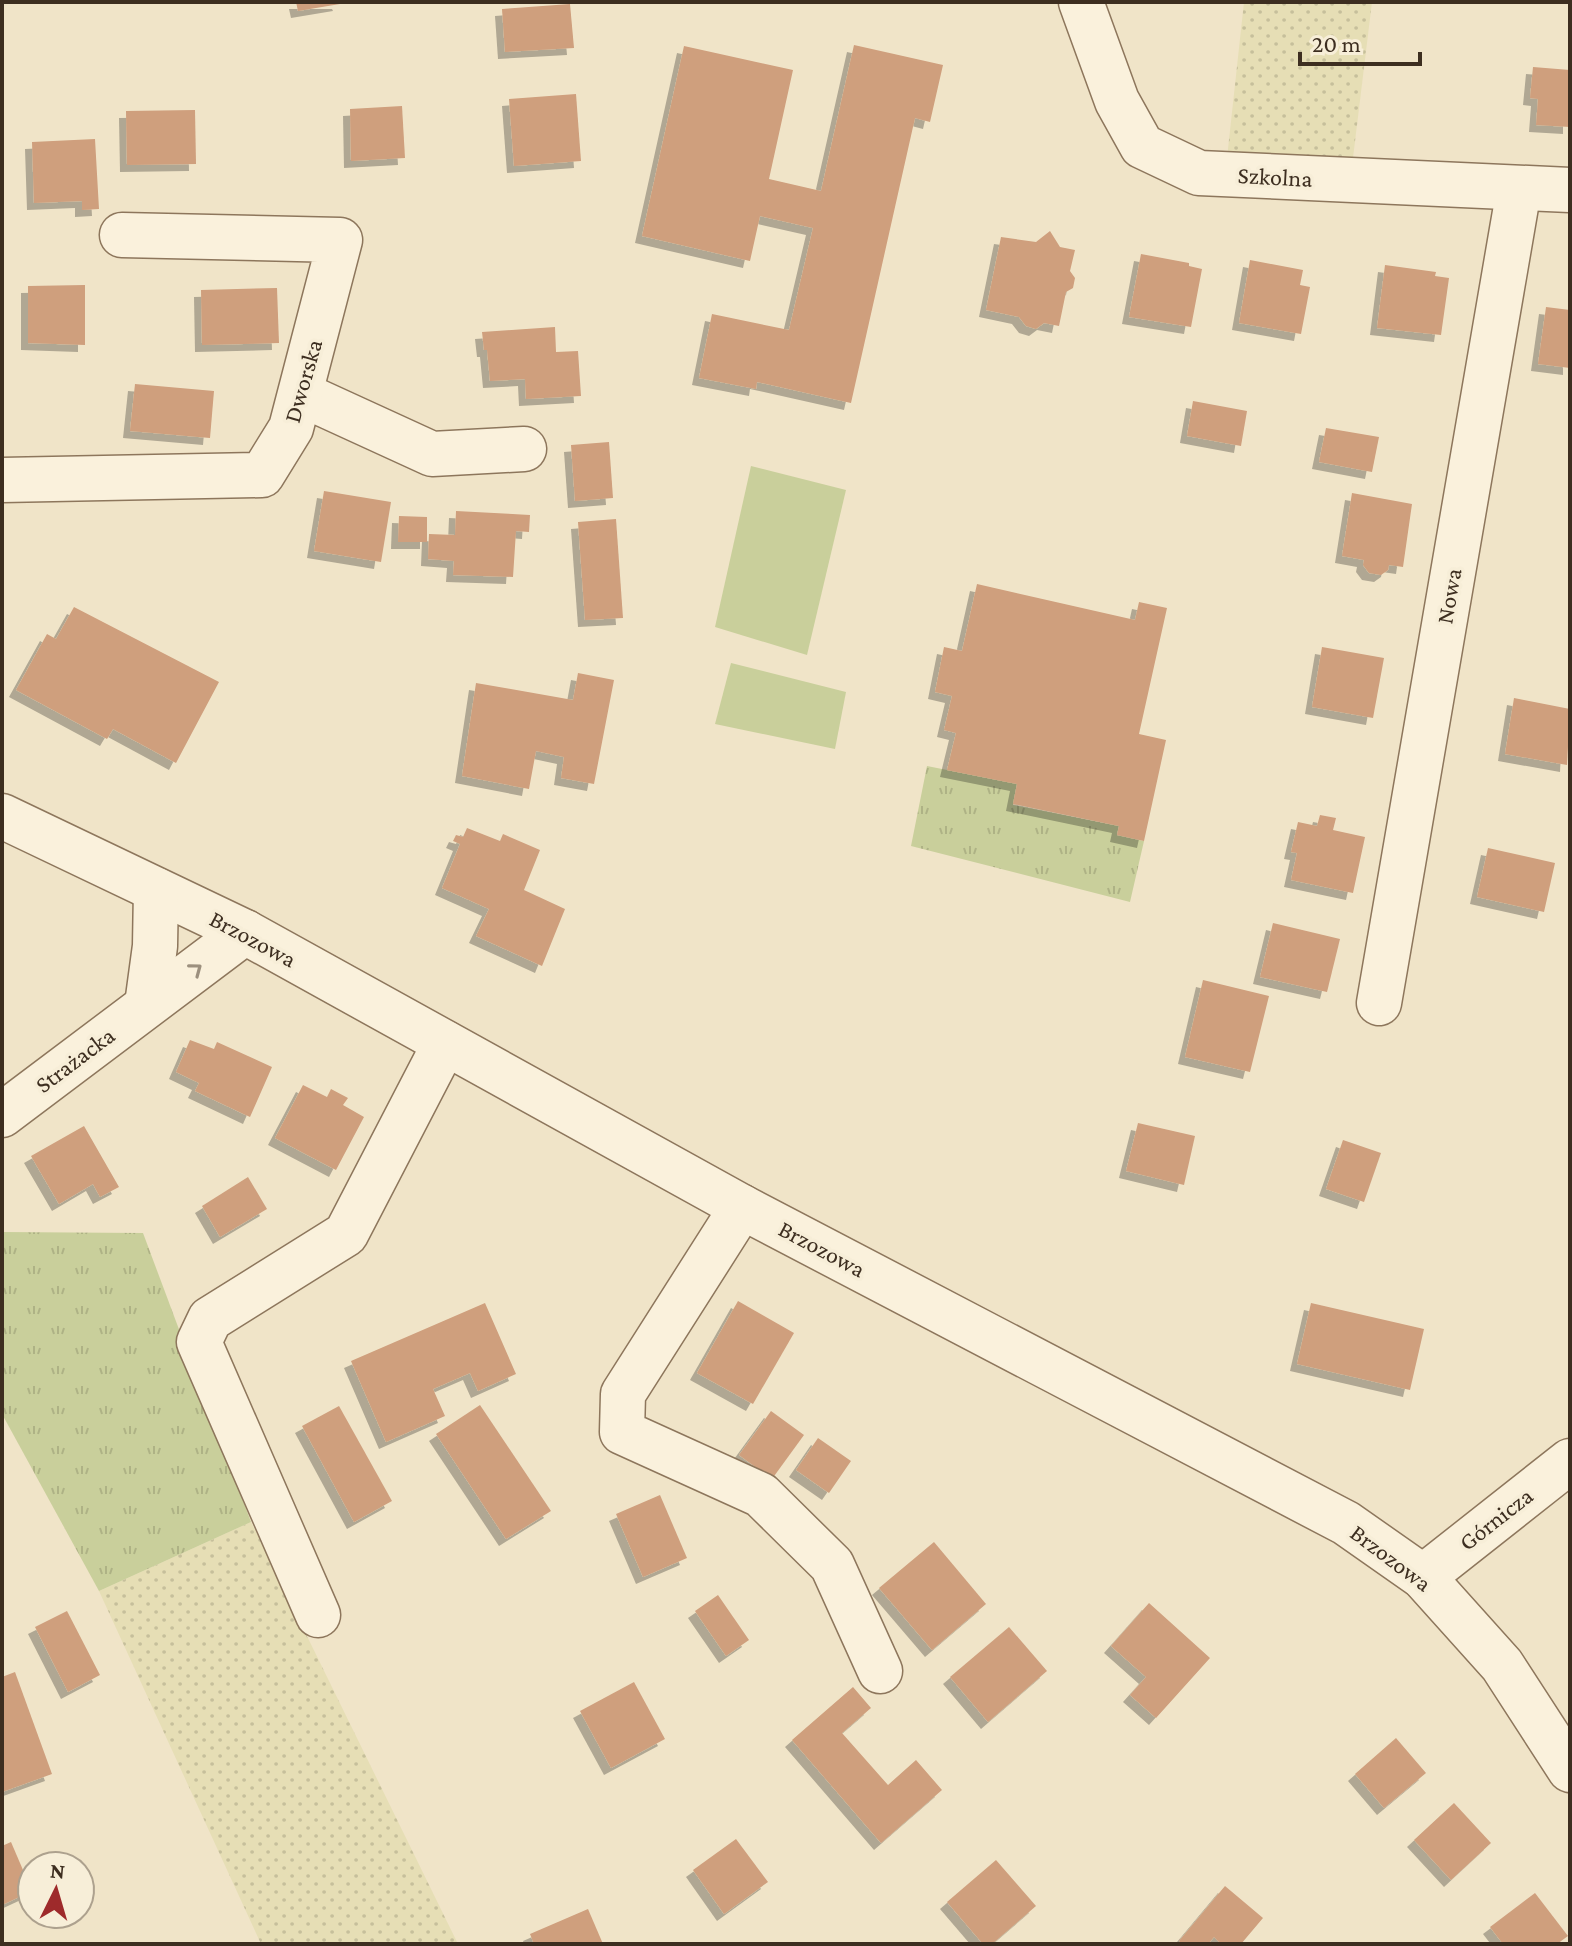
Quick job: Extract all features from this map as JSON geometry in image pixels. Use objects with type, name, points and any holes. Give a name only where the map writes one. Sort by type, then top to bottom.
[{"type":"street","name":"Szkolna","points":[[1081,2],[1117,101],[1142,146],[1199,173],[1570,190]]},
{"type":"street","name":"Nowa","points":[[1379,1003],[1519,189]]},
{"type":"street","name":"Dworska","points":[[2,480],[262,475],[291,428],[340,240],[122,235]]},
{"type":"street","points":[[301,394],[432,454],[524,449]]},
{"type":"street","name":"Brzozowa","points":[[2,816],[245,932],[742,1207],[1346,1523],[1423,1577],[1502,1665],[1570,1770]]},
{"type":"street","points":[[147,1005],[155,946],[156,890]]},
{"type":"street","name":"Strażacka","points":[[2,1115],[245,932]]},
{"type":"street","points":[[318,1615],[199,1342],[210,1319],[346,1234],[445,1043]]},
{"type":"street","points":[[742,1207],[623,1394],[622,1432],[761,1495],[832,1565],[880,1671]]},
{"type":"street","name":"Górnicza","points":[[1423,1577],[1570,1461]]},
{"type":"shaded area","points":[[1244,2],[1372,2],[1352,166],[1227,158]]},
{"type":"shaded area","points":[[251,1522],[458,1944],[261,1944],[99,1591]]},
{"type":"green space","points":[[751,466],[846,490],[807,655],[715,627]]},
{"type":"green space","points":[[731,663],[846,692],[835,749],[715,724]]},
{"type":"green space","points":[[927,766],[1017,784],[1013,805],[1119,826],[1117,835],[1144,841],[1130,902],[911,846]]},
{"type":"green space","points":[[2,1232],[143,1233],[251,1522],[99,1591],[2,1414]]},
{"type":"building","points":[[296,2],[339,2],[340,4],[298,11]]},
{"type":"building","points":[[570,4],[574,48],[505,52],[502,9]]},
{"type":"building","points":[[854,45],[943,65],[930,122],[915,118],[851,403],[757,382],[756,389],[699,378],[712,314],[789,330],[813,228],[760,216],[750,261],[642,236],[684,46],[793,70],[769,179],[821,191]]},
{"type":"building","points":[[1533,67],[1570,70],[1570,127],[1536,125],[1538,99],[1530,98]]},
{"type":"building","points":[[576,94],[581,161],[514,166],[509,99]]},
{"type":"building","points":[[402,106],[405,158],[351,161],[350,109]]},
{"type":"building","points":[[195,110],[196,164],[127,165],[126,111]]},
{"type":"building","points":[[95,139],[99,209],[82,210],[82,201],[34,203],[32,142]]},
{"type":"building","points":[[1050,231],[1060,247],[1075,250],[1070,271],[1075,278],[1073,288],[1066,292],[1059,326],[1044,323],[1036,329],[1026,326],[1019,317],[986,310],[1001,237],[1036,242]]},
{"type":"building","points":[[1141,254],[1189,263],[1189,266],[1202,269],[1191,327],[1129,317]]},
{"type":"building","points":[[1250,260],[1303,270],[1300,285],[1310,287],[1301,334],[1239,323]]},
{"type":"building","points":[[1385,265],[1436,272],[1435,276],[1449,278],[1441,335],[1377,328]]},
{"type":"building","points":[[85,285],[85,345],[28,343],[28,286]]},
{"type":"building","points":[[277,288],[279,343],[202,345],[201,290]]},
{"type":"building","points":[[1546,307],[1570,310],[1570,368],[1538,364]]},
{"type":"building","points":[[555,327],[556,352],[578,351],[581,396],[526,399],[525,379],[490,381],[482,332]]},
{"type":"building","points":[[135,384],[214,391],[210,438],[130,431]]},
{"type":"building","points":[[1193,401],[1247,411],[1241,446],[1187,436]]},
{"type":"building","points":[[1326,428],[1379,437],[1372,472],[1319,462]]},
{"type":"building","points":[[609,442],[613,498],[575,501],[571,445]]},
{"type":"building","points":[[324,491],[391,502],[381,562],[314,551]]},
{"type":"building","points":[[1352,493],[1412,504],[1403,567],[1389,565],[1381,575],[1369,573],[1363,565],[1364,560],[1342,556]]},
{"type":"building","points":[[456,511],[530,515],[529,532],[516,531],[513,577],[453,575],[454,561],[428,559],[429,534],[455,535]]},
{"type":"building","points":[[399,516],[427,517],[427,542],[398,542]]},
{"type":"building","points":[[616,519],[623,618],[585,620],[578,522]]},
{"type":"building","points":[[977,584],[1135,620],[1139,602],[1167,608],[1139,734],[1166,740],[1144,841],[1117,835],[1119,826],[1013,804],[1017,784],[947,770],[956,733],[944,730],[952,696],[935,692],[944,647],[962,651]]},
{"type":"building","points":[[74,607],[219,682],[176,763],[113,729],[107,739],[16,690],[47,634],[56,639]]},
{"type":"building","points":[[1322,647],[1384,658],[1373,718],[1312,707]]},
{"type":"building","points":[[578,673],[614,680],[594,784],[561,778],[564,757],[536,751],[529,789],[462,776],[476,683],[573,700]]},
{"type":"building","points":[[1514,698],[1570,709],[1567,765],[1505,754]]},
{"type":"building","points":[[1320,815],[1336,818],[1333,830],[1365,837],[1353,893],[1291,880],[1297,853],[1291,852],[1298,822],[1317,826]]},
{"type":"building","points":[[467,828],[500,841],[503,834],[540,850],[524,890],[565,909],[542,966],[476,936],[489,909],[442,888],[460,844],[453,841],[456,835],[463,837]]},
{"type":"building","points":[[1488,848],[1555,863],[1544,912],[1477,897]]},
{"type":"building","points":[[1273,923],[1340,939],[1327,992],[1260,977]]},
{"type":"building","points":[[1203,980],[1269,996],[1250,1072],[1185,1057]]},
{"type":"building","points":[[190,1040],[214,1049],[217,1042],[272,1067],[250,1117],[195,1091],[199,1083],[176,1072]]},
{"type":"building","points":[[303,1085],[327,1097],[331,1089],[348,1098],[343,1105],[364,1117],[336,1170],[275,1138]]},
{"type":"building","points":[[1138,1123],[1195,1136],[1184,1185],[1126,1171]]},
{"type":"building","points":[[84,1126],[119,1187],[100,1197],[93,1184],[59,1204],[31,1156]]},
{"type":"building","points":[[1343,1140],[1381,1153],[1364,1202],[1326,1189]]},
{"type":"building","points":[[248,1177],[267,1209],[220,1237],[202,1206]]},
{"type":"building","points":[[738,1301],[794,1333],[753,1404],[697,1373]]},
{"type":"building","points":[[485,1303],[516,1374],[478,1391],[470,1373],[433,1389],[445,1416],[386,1442],[351,1361]]},
{"type":"building","points":[[1311,1303],[1424,1329],[1410,1390],[1297,1364]]},
{"type":"building","points":[[480,1405],[551,1511],[506,1539],[436,1434]]},
{"type":"building","points":[[339,1406],[392,1501],[354,1522],[302,1426]]},
{"type":"building","points":[[771,1411],[804,1435],[772,1479],[739,1455]]},
{"type":"building","points":[[818,1438],[851,1461],[829,1493],[796,1470]]},
{"type":"building","points":[[660,1495],[687,1558],[643,1577],[616,1514]]},
{"type":"building","points":[[934,1542],[986,1604],[932,1650],[879,1588]]},
{"type":"building","points":[[718,1595],[749,1640],[726,1656],[695,1611]]},
{"type":"building","points":[[1149,1603],[1210,1658],[1156,1718],[1130,1695],[1146,1677],[1111,1646]]},
{"type":"building","points":[[67,1611],[100,1675],[68,1692],[35,1627]]},
{"type":"building","points":[[1009,1627],[1047,1671],[988,1722],[950,1677]]},
{"type":"building","points":[[15,1672],[52,1774],[2,1792],[2,1677]]},
{"type":"building","points":[[634,1682],[665,1739],[611,1768],[580,1711]]},
{"type":"building","points":[[853,1687],[871,1708],[842,1733],[888,1785],[916,1760],[942,1790],[881,1843],[792,1740]]},
{"type":"building","points":[[1396,1738],[1426,1773],[1384,1808],[1355,1774]]},
{"type":"building","points":[[1454,1803],[1491,1843],[1451,1880],[1414,1840]]},
{"type":"building","points":[[736,1839],[768,1882],[724,1914],[693,1870]]},
{"type":"building","points":[[11,1842],[16,1854],[16,1898],[2,1905],[2,1846]]},
{"type":"building","points":[[996,1860],[1036,1906],[992,1944],[983,1944],[947,1902]]},
{"type":"building","points":[[1225,1886],[1263,1918],[1241,1944],[1221,1944],[1214,1937],[1208,1944],[1182,1944],[1179,1941]]},
{"type":"building","points":[[1535,1893],[1568,1936],[1557,1944],[1503,1944],[1490,1927]]},
{"type":"building","points":[[588,1909],[603,1944],[534,1944],[530,1934]]}]
